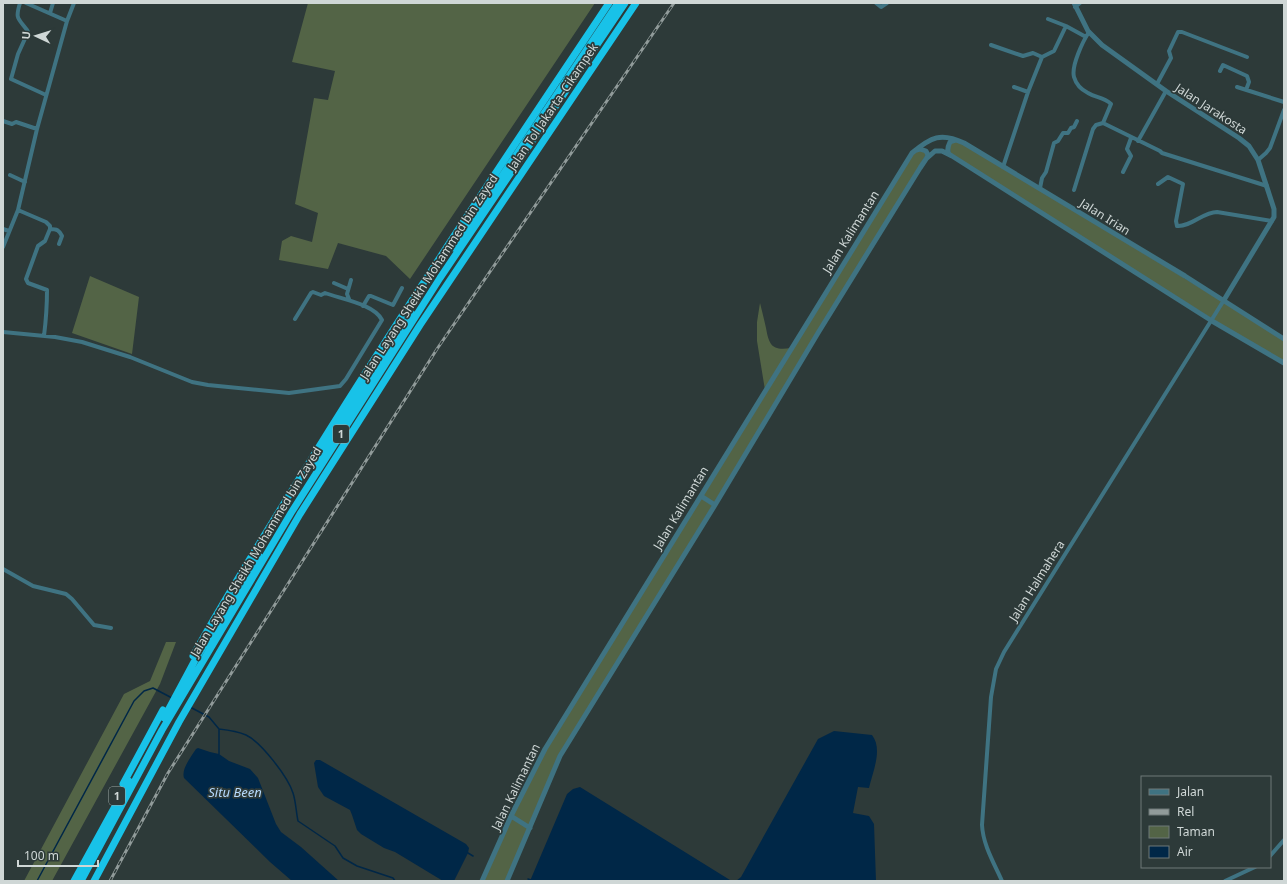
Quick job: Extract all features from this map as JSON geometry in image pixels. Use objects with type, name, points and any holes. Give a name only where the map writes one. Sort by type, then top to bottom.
[{"type":"highway","name":"Jalan Tol Jakarta–Cikampek","points":[[71,881],[162,711],[210,626],[340,413],[499,167],[610,3]]},
{"type":"highway","name":"Jalan Layang Sheikh Mohammed bin Zayed","points":[[74,881],[194,662],[350,408],[488,196],[618,3]]},
{"type":"highway","name":"Jalan Layang Sheikh Mohammed bin Zayed","points":[[81,881],[162,730],[291,512],[440,278],[625,3]]},
{"type":"highway","name":"Jalan Tol Jakarta–Cikampek","points":[[94,881],[193,697],[300,514],[420,325],[636,3]]},
{"type":"street","points":[[20,3],[17,12],[18,19],[28,32],[18,54],[11,79],[46,95]]},
{"type":"street","points":[[26,3],[68,21]]},
{"type":"street","points":[[50,13],[53,3]]},
{"type":"street","points":[[3,247],[18,210],[46,95],[74,3]]},
{"type":"street","points":[[876,3],[881,7],[887,3]]},
{"type":"street","points":[[1074,5],[1080,3]]},
{"type":"street","name":"Jalan Jarakosta","points":[[1074,5],[1087,35],[1166,91],[1249,146],[1258,160],[1267,186],[1274,209],[1274,217],[1272,221]]},
{"type":"street","points":[[1048,19],[1087,35],[1073,71],[1074,77],[1087,93],[1106,100],[1110,104],[1103,123]]},
{"type":"street","points":[[1003,167],[1028,92],[1042,57],[1054,51],[1066,26]]},
{"type":"street","points":[[1157,84],[1171,59],[1169,51],[1178,32],[1182,32],[1247,57]]},
{"type":"street","points":[[991,45],[1023,56],[1033,53],[1042,57]]},
{"type":"street","points":[[1220,71],[1223,65],[1247,76],[1249,82],[1246,90]]},
{"type":"street","points":[[1014,87],[1028,92]]},
{"type":"street","points":[[1238,87],[1284,102]]},
{"type":"street","points":[[1138,141],[1166,91]]},
{"type":"street","points":[[1258,160],[1270,148],[1284,110]]},
{"type":"street","points":[[3,121],[12,124],[16,122],[37,129]]},
{"type":"street","points":[[1040,188],[1054,143],[1058,141],[1063,133],[1068,133],[1077,121]]},
{"type":"street","points":[[1074,190],[1093,129],[1096,125],[1103,123],[1162,153],[1267,186]]},
{"type":"street","name":"Jalan Irian","points":[[912,153],[924,143],[934,138],[940,137],[957,139],[1224,300],[1284,339]]},
{"type":"street","points":[[1123,172],[1130,156],[1127,150],[1131,138]]},
{"type":"street","points":[[951,155],[948,147],[950,142],[957,139]]},
{"type":"street","points":[[912,153],[923,149],[928,155],[926,159]]},
{"type":"street","points":[[926,159],[935,151],[942,151],[951,155],[1212,320],[1284,363]]},
{"type":"street","name":"Jalan Kalimantan","points":[[482,881],[511,816],[545,749],[912,153]]},
{"type":"street","name":"Jalan Kalimantan","points":[[507,881],[560,756],[926,159]]},
{"type":"street","points":[[10,176],[25,182]]},
{"type":"street","points":[[1158,184],[1168,177],[1183,184],[1176,221],[1177,226],[1185,225],[1213,212],[1272,221],[1224,300]]},
{"type":"street","points":[[18,210],[46,222],[50,226],[46,242],[38,246],[26,279],[28,283],[47,290],[44,336]]},
{"type":"street","points":[[3,228],[9,231]]},
{"type":"street","points":[[50,229],[60,232],[62,236],[59,244]]},
{"type":"street","points":[[349,299],[347,294],[351,280]]},
{"type":"street","points":[[334,283],[348,289]]},
{"type":"street","points":[[363,306],[369,296],[393,305],[402,288]]},
{"type":"street","points":[[3,332],[82,342],[130,357],[197,383],[294,393],[338,387],[344,382],[382,320],[374,312],[349,299],[339,298],[325,293],[321,295],[312,292],[295,319]]},
{"type":"street","name":"Jalan Halmahera","points":[[1002,881],[986,844],[982,825],[991,697],[996,669],[1008,646],[1224,300]]},
{"type":"street","points":[[701,496],[714,505]]},
{"type":"street","points":[[3,570],[33,586],[66,594],[94,625],[111,628]]},
{"type":"street","points":[[511,816],[530,828]]},
{"type":"street","points":[[1271,855],[1284,840]]},
{"type":"street","points":[[1225,881],[1253,868]]},
{"type":"green space","points":[[308,3],[595,3],[410,279],[386,256],[338,243],[328,269],[279,260],[282,241],[291,236],[312,242],[318,213],[295,204],[314,98],[328,100],[335,71],[292,62]]},
{"type":"green space","points":[[957,139],[1284,339],[1284,364],[951,155],[949,144]]},
{"type":"green space","points":[[917,150],[927,153],[560,756],[507,881],[482,881],[545,749],[765,390],[757,341],[757,322],[760,303],[768,339],[772,346],[780,349],[791,348],[912,153]]},
{"type":"green space","points":[[90,276],[139,297],[132,354],[72,333]]},
{"type":"green space","points":[[166,642],[176,642],[160,684],[52,881],[24,881],[124,694],[150,681]]},
{"type":"water","points":[[834,731],[872,735],[877,747],[875,767],[869,788],[858,787],[853,813],[869,816],[874,824],[876,881],[736,881],[741,877],[818,739]]},
{"type":"water","name":"Situ Been","points":[[198,748],[219,754],[229,761],[250,769],[258,778],[276,824],[281,832],[301,847],[339,881],[292,881],[270,862],[184,778],[183,774],[185,767],[189,759]]},
{"type":"water","points":[[316,760],[320,760],[466,844],[469,848],[468,853],[454,881],[443,881],[395,852],[384,848],[361,834],[357,830],[350,810],[324,796],[318,787],[314,763]]},
{"type":"water","points":[[580,787],[730,880],[736,881],[530,881],[567,794],[573,789]]},
{"type":"waterway","points":[[37,881],[134,701],[144,691],[153,688],[172,698]]},
{"type":"waterway","points":[[190,707],[209,717],[219,729],[246,735],[266,752],[280,769],[290,786],[294,796],[298,821],[335,846],[343,858],[357,866],[393,878],[395,881]]},
{"type":"waterway","points":[[219,729],[219,754]]},
{"type":"waterway","points":[[468,853],[473,856]]},
{"type":"railway","points":[[110,881],[168,773],[437,349],[674,3]]}]
